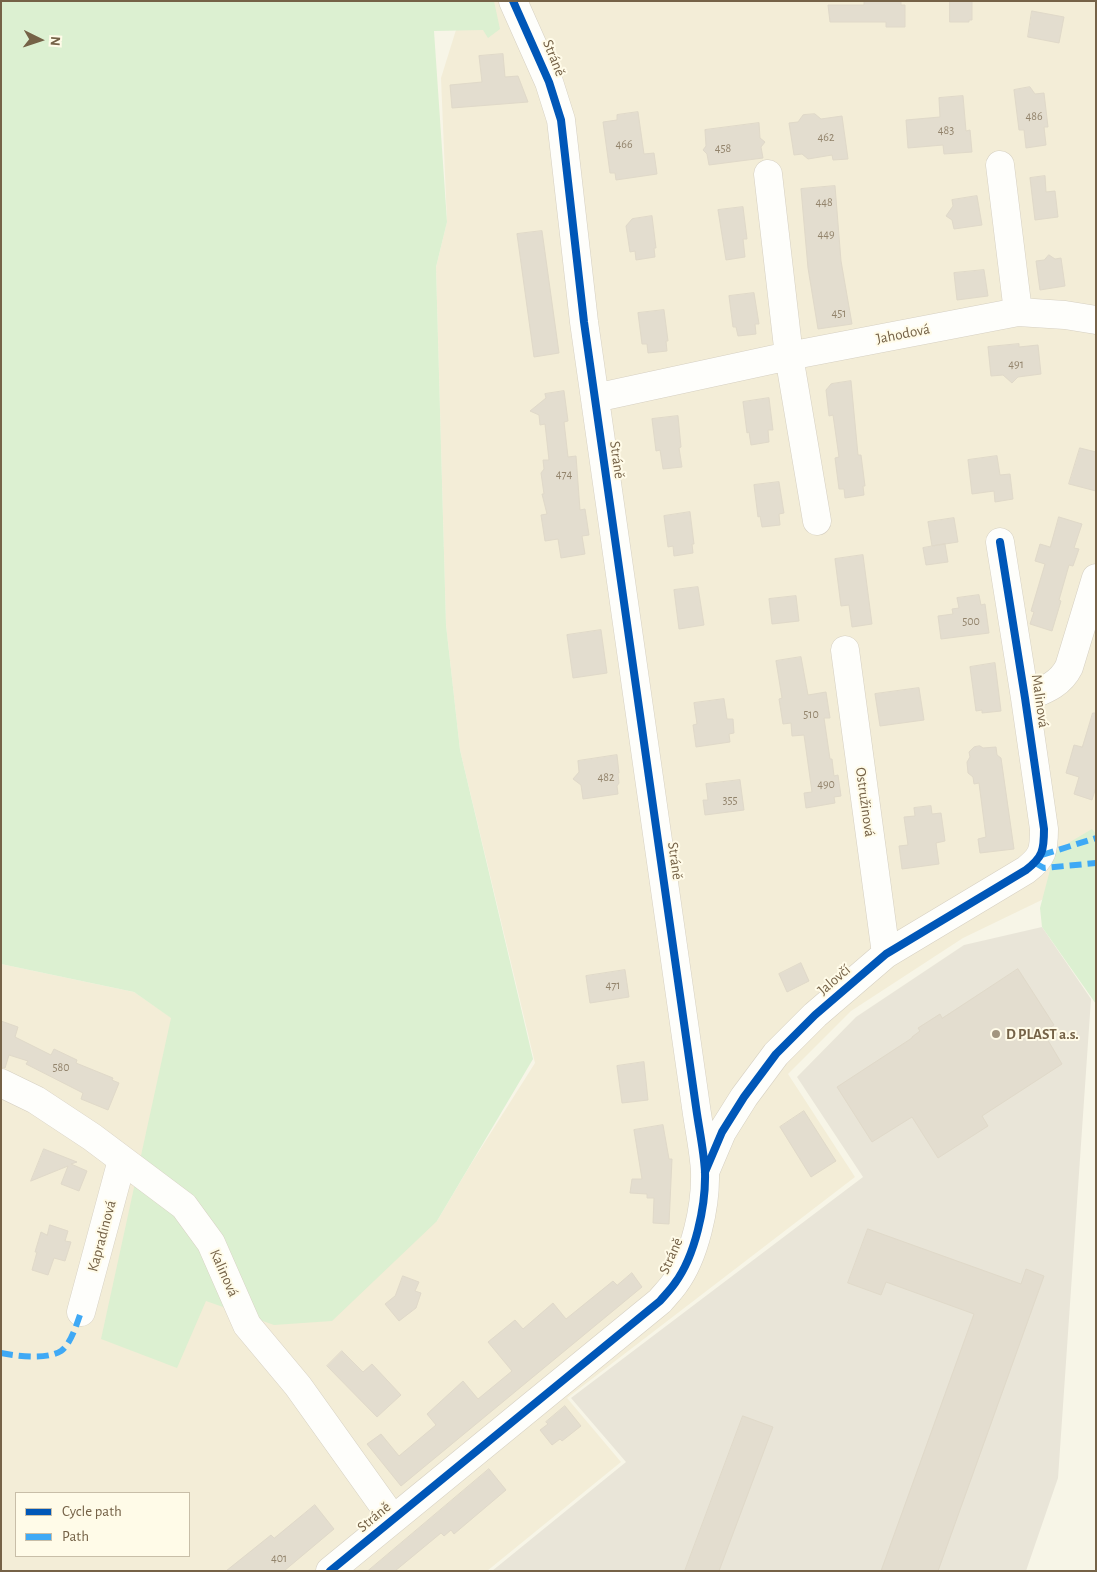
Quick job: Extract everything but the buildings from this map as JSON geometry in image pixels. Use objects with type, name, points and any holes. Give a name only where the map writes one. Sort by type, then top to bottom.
[{"type":"street","name":"Stráně","points":[[330,1571],[660,1301],[676,1282],[688,1260],[698,1226],[703,1197],[705,1172],[584,322],[560,120],[549,82],[514,1]]},
{"type":"street","points":[[1000,166],[1018,312]]},
{"type":"street","points":[[768,174],[789,356],[817,521]]},
{"type":"street","name":"Jahodová","points":[[595,398],[789,356],[1018,312],[1065,315],[1096,320]]},
{"type":"street","name":"Malinová","points":[[1000,542],[1026,698],[1044,829],[1042,855],[1035,863]]},
{"type":"street","name":"Malinová","points":[[1026,698],[1050,687],[1064,676],[1069,666],[1096,578]]},
{"type":"street","name":"Ostružinová","points":[[845,650],[886,954]]},
{"type":"street","name":"Jalovčí","points":[[705,1172],[722,1132],[744,1097],[776,1054],[815,1015],[886,954],[1035,863]]},
{"type":"street","name":"Kalinová","points":[[1,1083],[36,1100],[92,1137],[184,1206],[211,1243],[247,1325],[298,1386],[392,1519]]},
{"type":"street","name":"Kapradinová","points":[[81,1312],[122,1160]]},
{"type":"shaded area","points":[[465,1],[1096,1],[1096,839],[1052,895],[963,938],[851,1011],[788,1074],[855,1177],[567,1398],[621,1462],[487,1571],[1,1571],[1,964],[134,992],[266,1082],[437,1221],[535,1063],[460,750],[446,625],[436,267],[447,222],[441,78]]},
{"type":"shaded area","points":[[1042,927],[1091,999],[1058,1478],[1026,1571],[492,1571],[626,1462],[571,1398],[863,1177],[797,1077],[856,1017],[964,945]]},
{"type":"green space","points":[[1,1],[494,1],[500,29],[488,38],[483,30],[434,31],[447,222],[436,267],[446,625],[460,750],[533,1059],[437,1221],[332,1321],[274,1325],[206,1301],[177,1368],[101,1339],[171,1018],[134,992],[1,964]]},
{"type":"green space","points":[[1092,829],[1096,834],[1096,1004],[1042,927],[1040,908],[1055,851]]},
{"type":"marked path","points":[[1042,855],[1096,838]]},
{"type":"marked path","points":[[1035,863],[1044,868],[1096,863]]},
{"type":"marked path","points":[[1,1353],[23,1356],[48,1356],[61,1351],[71,1338],[81,1312]]},
{"type":"cycle path","points":[[330,1571],[660,1301],[675,1283],[688,1259],[694,1245],[704,1200],[704,1156],[584,322],[561,120],[549,82],[513,1]]},
{"type":"cycle path","points":[[705,1172],[722,1132],[744,1097],[776,1054],[815,1015],[886,954],[1026,870],[1039,857],[1044,842],[1044,829],[1000,542]]},
{"type":"place","name":"D PLAST a.s.","points":[[996,1034]]}]
